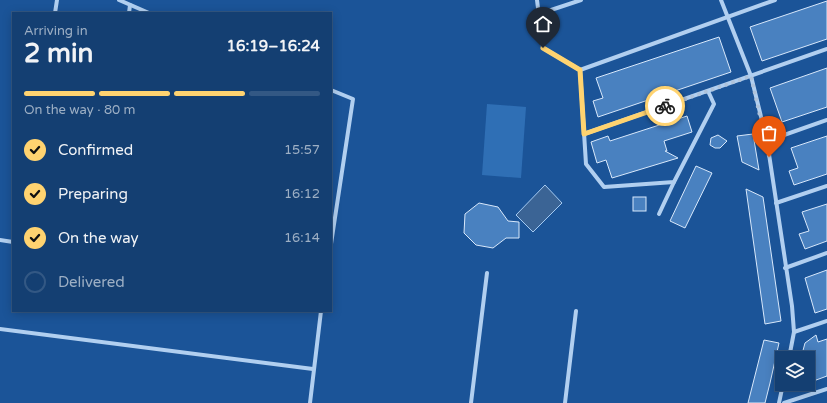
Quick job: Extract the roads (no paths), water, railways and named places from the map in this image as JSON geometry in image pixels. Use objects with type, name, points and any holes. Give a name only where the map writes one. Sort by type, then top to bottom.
[{"type":"street","points":[[55,12],[57,0]]},
{"type":"street","points":[[119,0],[147,12]]},
{"type":"street","points":[[537,0],[543,48],[580,70]]},
{"type":"street","points":[[539,14],[581,0]]},
{"type":"street","points":[[721,0],[751,76],[767,141],[785,268],[792,306],[794,332],[790,351]]},
{"type":"street","points":[[580,70],[775,0]]},
{"type":"street","points":[[129,12],[130,5]]},
{"type":"street","points":[[584,134],[827,50]]},
{"type":"street","points":[[580,70],[586,164],[604,187],[674,182]]},
{"type":"street","points":[[332,90],[353,99],[332,237]]},
{"type":"street","points":[[659,214],[714,104],[708,91]]},
{"type":"street","points":[[767,141],[827,120]]},
{"type":"street","points":[[776,203],[827,186]]},
{"type":"street","points":[[0,240],[12,242]]},
{"type":"street","points":[[785,268],[827,253]]},
{"type":"street","points":[[471,403],[487,273]]},
{"type":"street","points":[[565,403],[576,311]]},
{"type":"street","points":[[310,403],[321,312]]},
{"type":"street","points":[[794,332],[827,321]]},
{"type":"street","points":[[0,329],[314,369]]},
{"type":"street","points":[[784,403],[827,389]]},
{"type":"street","points":[[779,403],[782,391]]}]
